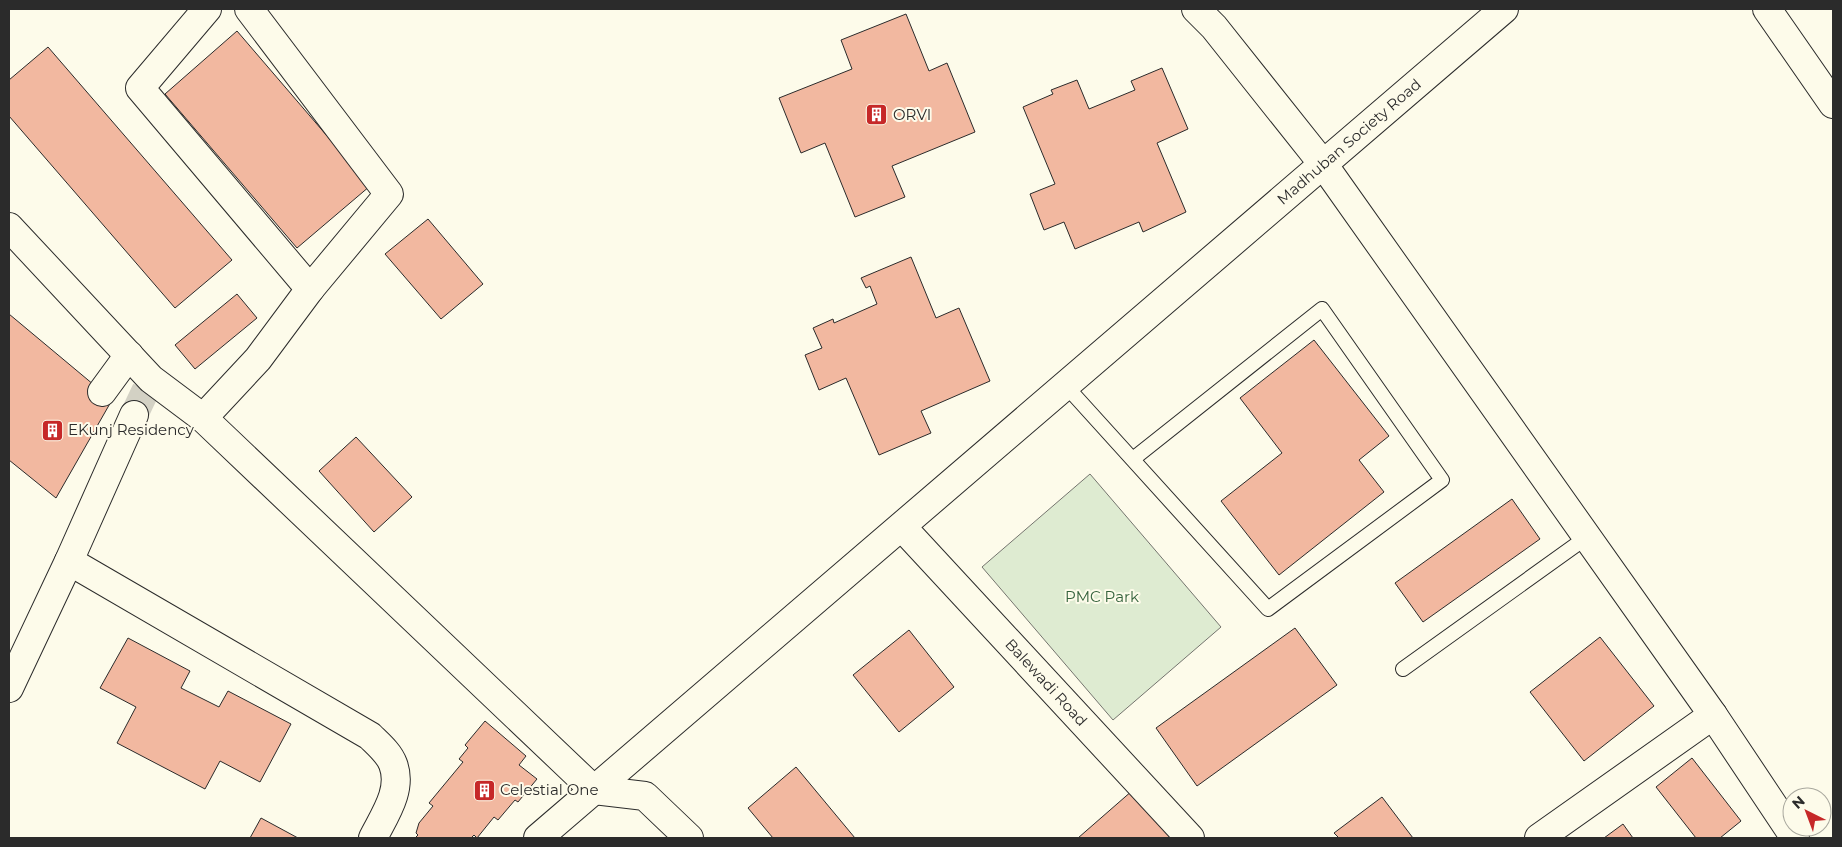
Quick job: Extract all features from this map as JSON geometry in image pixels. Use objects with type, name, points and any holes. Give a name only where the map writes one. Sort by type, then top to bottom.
[{"type":"street","points":[[207,9],[140,88],[310,289]]},
{"type":"street","points":[[204,418],[258,359],[310,289],[390,194],[249,9]]},
{"type":"street","points":[[1196,9],[1214,27],[1324,164],[1713,715],[1795,838]]},
{"type":"street","name":"Madhuban Society Road","points":[[538,838],[1504,9]]},
{"type":"street","points":[[1767,9],[1833,104]]},
{"type":"street","points":[[9,227],[152,379],[204,418],[594,790],[644,796],[689,838]]},
{"type":"street","points":[[102,392],[129,355]]},
{"type":"street","points":[[9,688],[69,561],[134,415]]},
{"type":"street","name":"Balewadi Road","points":[[902,527],[1190,838]]},
{"type":"street","points":[[69,561],[370,736],[383,749],[393,764],[395,793],[373,838]]},
{"type":"street","points":[[1539,838],[1713,715]]},
{"type":"lane","points":[[1066,386],[1268,609],[1442,480],[1322,309],[1133,459]]},
{"type":"lane","points":[[1403,669],[1588,537]]},
{"type":"green space","name":"PMC Park","points":[[1090,474],[1221,627],[1113,720],[982,567]]},
{"type":"building","name":"ORVI","points":[[906,14],[929,71],[947,63],[975,132],[892,166],[905,197],[855,217],[825,143],[801,153],[779,98],[852,69],[841,40]]},
{"type":"building","points":[[237,31],[370,186],[297,248],[165,94]]},
{"type":"building","points":[[48,47],[232,260],[175,308],[9,116],[9,80]]},
{"type":"building","points":[[1162,68],[1188,129],[1157,143],[1186,212],[1143,232],[1139,222],[1075,249],[1064,222],[1044,230],[1030,194],[1055,184],[1023,107],[1053,94],[1051,90],[1077,80],[1089,109],[1135,90],[1131,81]]},
{"type":"building","points":[[428,219],[483,284],[441,319],[385,254]]},
{"type":"building","points":[[911,257],[936,318],[959,308],[990,381],[921,411],[931,433],[879,455],[846,378],[819,390],[805,355],[822,348],[813,328],[833,319],[834,323],[877,304],[870,286],[866,288],[861,278]]},
{"type":"building","points":[[237,294],[257,318],[195,369],[175,345]]},
{"type":"building","name":"EKunj Residency","points":[[9,314],[112,400],[56,498],[9,460]]},
{"type":"building","points":[[1314,340],[1389,436],[1359,460],[1384,492],[1279,575],[1221,501],[1282,453],[1240,398]]},
{"type":"building","points":[[356,437],[412,497],[374,532],[319,471]]},
{"type":"building","points":[[1512,499],[1540,539],[1423,622],[1395,583]]},
{"type":"building","points":[[1295,628],[1337,685],[1197,786],[1156,728]]},
{"type":"building","points":[[909,630],[954,687],[899,732],[853,675]]},
{"type":"building","points":[[1600,637],[1654,706],[1584,761],[1530,692]]},
{"type":"building","points":[[128,638],[190,671],[181,688],[219,707],[228,691],[291,724],[260,782],[220,761],[205,789],[117,743],[136,707],[100,688]]},
{"type":"building","name":"Celestial One","points":[[485,721],[526,756],[519,765],[537,779],[518,802],[515,800],[498,820],[494,817],[477,838],[474,835],[471,838],[415,838],[418,835],[416,833],[419,823],[433,806],[429,803],[463,762],[459,759],[468,748],[465,745]]},
{"type":"building","points":[[1692,758],[1741,821],[1720,838],[1696,838],[1656,787]]},
{"type":"building","points":[[796,767],[855,838],[773,838],[748,808]]},
{"type":"building","points":[[1133,790],[1178,838],[1078,838]]},
{"type":"building","points":[[1382,797],[1413,838],[1339,838],[1334,833]]},
{"type":"building","points":[[261,818],[298,838],[250,838]]},
{"type":"building","points":[[1623,824],[1633,838],[1604,838]]},
{"type":"tunnel","points":[[134,415],[151,379]]},
{"type":"place","name":"ORVI","points":[[877,115]]},
{"type":"place","name":"EKunj Residency","points":[[52,430]]},
{"type":"place","name":"Celestial One","points":[[484,790]]}]
